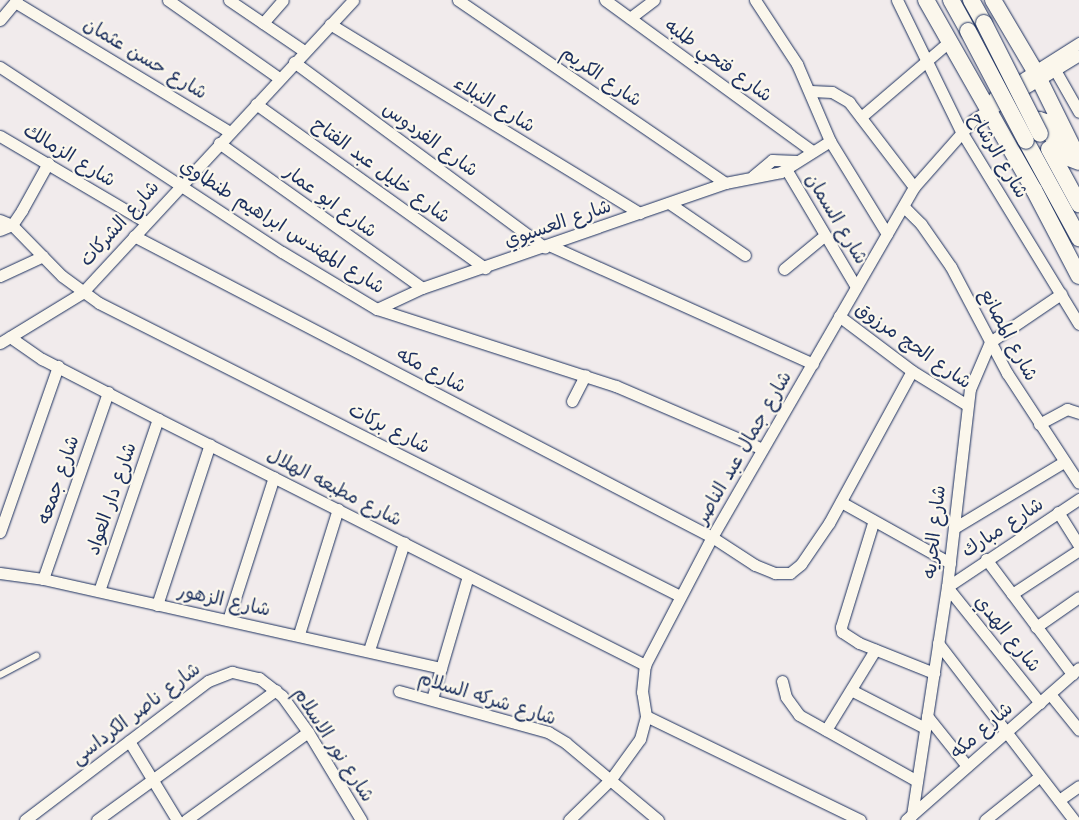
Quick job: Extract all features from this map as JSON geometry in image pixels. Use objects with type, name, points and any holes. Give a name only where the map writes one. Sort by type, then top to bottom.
[{"type":"street","points":[[168,0],[279,78]]},
{"type":"street","points":[[229,0],[304,51]]},
{"type":"street","points":[[263,23],[283,0]]},
{"type":"street","name":"شارع الشركات","points":[[5,340],[82,292],[180,184],[353,0]]},
{"type":"street","name":"شارع الكريم","points":[[458,0],[725,184]]},
{"type":"street","name":"شارع فتحي طلبه","points":[[605,0],[811,150]]},
{"type":"street","points":[[630,18],[654,0]]},
{"type":"street","points":[[755,0],[779,35],[811,91],[830,141],[888,234]]},
{"type":"street","name":"شارع الرشاح","points":[[896,0],[928,60],[961,131],[1079,324]]},
{"type":"street","points":[[926,0],[1034,190],[1079,276]]},
{"type":"street","points":[[951,0],[1033,137],[1079,204]]},
{"type":"street","points":[[971,0],[984,23],[1079,238]]},
{"type":"street","points":[[861,117],[928,60],[947,36],[955,32],[976,62],[983,62],[1001,51],[1001,42],[987,15],[988,0]]},
{"type":"street","points":[[993,0],[1037,75],[1079,161]]},
{"type":"street","points":[[0,20],[16,1]]},
{"type":"street","name":"شارع حسن عثمان","points":[[16,1],[230,132]]},
{"type":"street","name":"شارع النبلاء","points":[[330,24],[640,214]]},
{"type":"street","name":"شارع جمال عبد الناصر","points":[[569,820],[611,779],[640,739],[646,716],[642,692],[645,665],[712,537],[914,187],[961,131],[988,108],[994,97],[1037,75],[1079,43]]},
{"type":"street","name":"شارع جمال عبد الناصر","points":[[1037,75],[1055,70],[1079,55]]},
{"type":"street","name":"شارع الفردوس","points":[[294,62],[548,247],[813,364]]},
{"type":"street","name":"شارع المهندس ابراهيم طنطاوي","points":[[0,67],[282,252],[377,309],[585,376],[762,449]]},
{"type":"street","points":[[1055,70],[1079,112]]},
{"type":"street","points":[[811,91],[832,92],[842,96],[861,117],[914,187]]},
{"type":"street","name":"شارع خليل عبد الفتاح","points":[[256,104],[485,268]]},
{"type":"street","points":[[1034,190],[1034,173],[1017,141],[1018,132],[1043,121],[1061,155],[1079,161]]},
{"type":"street","name":"شارع الزمالك","points":[[0,136],[146,222]]},
{"type":"street","name":"شارع العسيوي","points":[[377,309],[422,288],[548,247],[725,184],[752,176],[774,174],[786,169],[811,150],[830,141]]},
{"type":"street","name":"شارع ابو عمار","points":[[219,144],[422,288]]},
{"type":"street","name":"شارع العسيوي","points":[[752,176],[772,160],[797,160]]},
{"type":"street","points":[[0,230],[12,225],[33,196],[48,163]]},
{"type":"street","name":"شارع السمان","points":[[786,169],[856,287]]},
{"type":"street","points":[[668,204],[745,255]]},
{"type":"street","name":"شارع المصانع","points":[[904,207],[921,224],[951,267],[990,342],[1039,424],[1079,483]]},
{"type":"street","points":[[0,220],[12,225]]},
{"type":"street","name":"شارع بركات","points":[[12,225],[82,292],[680,596]]},
{"type":"street","points":[[784,269],[825,235]]},
{"type":"street","name":"شارع مكه","points":[[134,236],[712,537],[755,566],[775,573],[790,574],[801,564],[841,502]]},
{"type":"street","points":[[0,276],[43,256]]},
{"type":"street","name":"شارع الحريه","points":[[909,817],[917,781],[947,587],[967,405],[975,372],[990,342],[1061,294]]},
{"type":"street","name":"شارع الحج مرزوق","points":[[839,316],[912,371],[967,405]]},
{"type":"street","name":"شارع مطبعه الهلال","points":[[5,340],[645,665]]},
{"type":"street","points":[[0,532],[58,366]]},
{"type":"street","points":[[912,371],[841,502],[873,523],[950,563]]},
{"type":"street","points":[[572,401],[585,376]]},
{"type":"street","name":"شارع جمعه","points":[[44,579],[108,392]]},
{"type":"street","points":[[1039,424],[1067,409],[1079,413]]},
{"type":"street","name":"شارع دار العواد","points":[[99,591],[158,419]]},
{"type":"street","points":[[157,605],[210,444]]},
{"type":"street","points":[[954,528],[1064,462]]},
{"type":"street","points":[[228,620],[274,477]]},
{"type":"street","name":"شارع مبارك","points":[[947,587],[986,559],[1079,499]]},
{"type":"street","points":[[299,634],[338,509]]},
{"type":"street","points":[[1058,512],[1079,546]]},
{"type":"street","points":[[873,523],[840,627],[846,636],[875,650],[934,673]]},
{"type":"street","points":[[369,650],[404,543]]},
{"type":"street","points":[[1012,594],[1079,550]]},
{"type":"street","points":[[986,559],[1036,627],[1075,671]]},
{"type":"street","name":"شارع الزهور","points":[[0,573],[44,579],[157,605],[299,634],[441,668]]},
{"type":"street","points":[[432,700],[468,576]]},
{"type":"street","name":"شارع الهدي","points":[[947,587],[1040,703]]},
{"type":"street","points":[[1036,627],[1079,597]]},
{"type":"street","points":[[938,643],[1059,800],[1069,818]]},
{"type":"street","points":[[826,730],[875,650]]},
{"type":"street","name":"شارع مكه","points":[[909,817],[1007,734],[1075,671]]},
{"type":"street","name":"شارع ناصر الكرداسى","points":[[25,820],[218,675],[246,674],[276,690]]},
{"type":"street","points":[[782,681],[786,697],[799,715],[917,781]]},
{"type":"street","points":[[97,820],[151,778],[276,690]]},
{"type":"street","name":"شارع نور الاسلام","points":[[276,690],[308,732],[361,820]]},
{"type":"street","points":[[851,690],[926,722],[968,766]]},
{"type":"street","name":"شارع شركه السلام","points":[[399,691],[548,732],[566,743],[658,820]]},
{"type":"street","points":[[1050,694],[1079,730]]},
{"type":"street","points":[[646,716],[663,721],[711,750],[786,781],[860,820]]},
{"type":"street","points":[[186,820],[308,732]]},
{"type":"street","points":[[129,741],[177,820]]},
{"type":"street","points":[[985,820],[1040,776]]},
{"type":"street","points":[[1059,800],[1079,786]]},
{"type":"lane","points":[[0,675],[36,656]]}]
